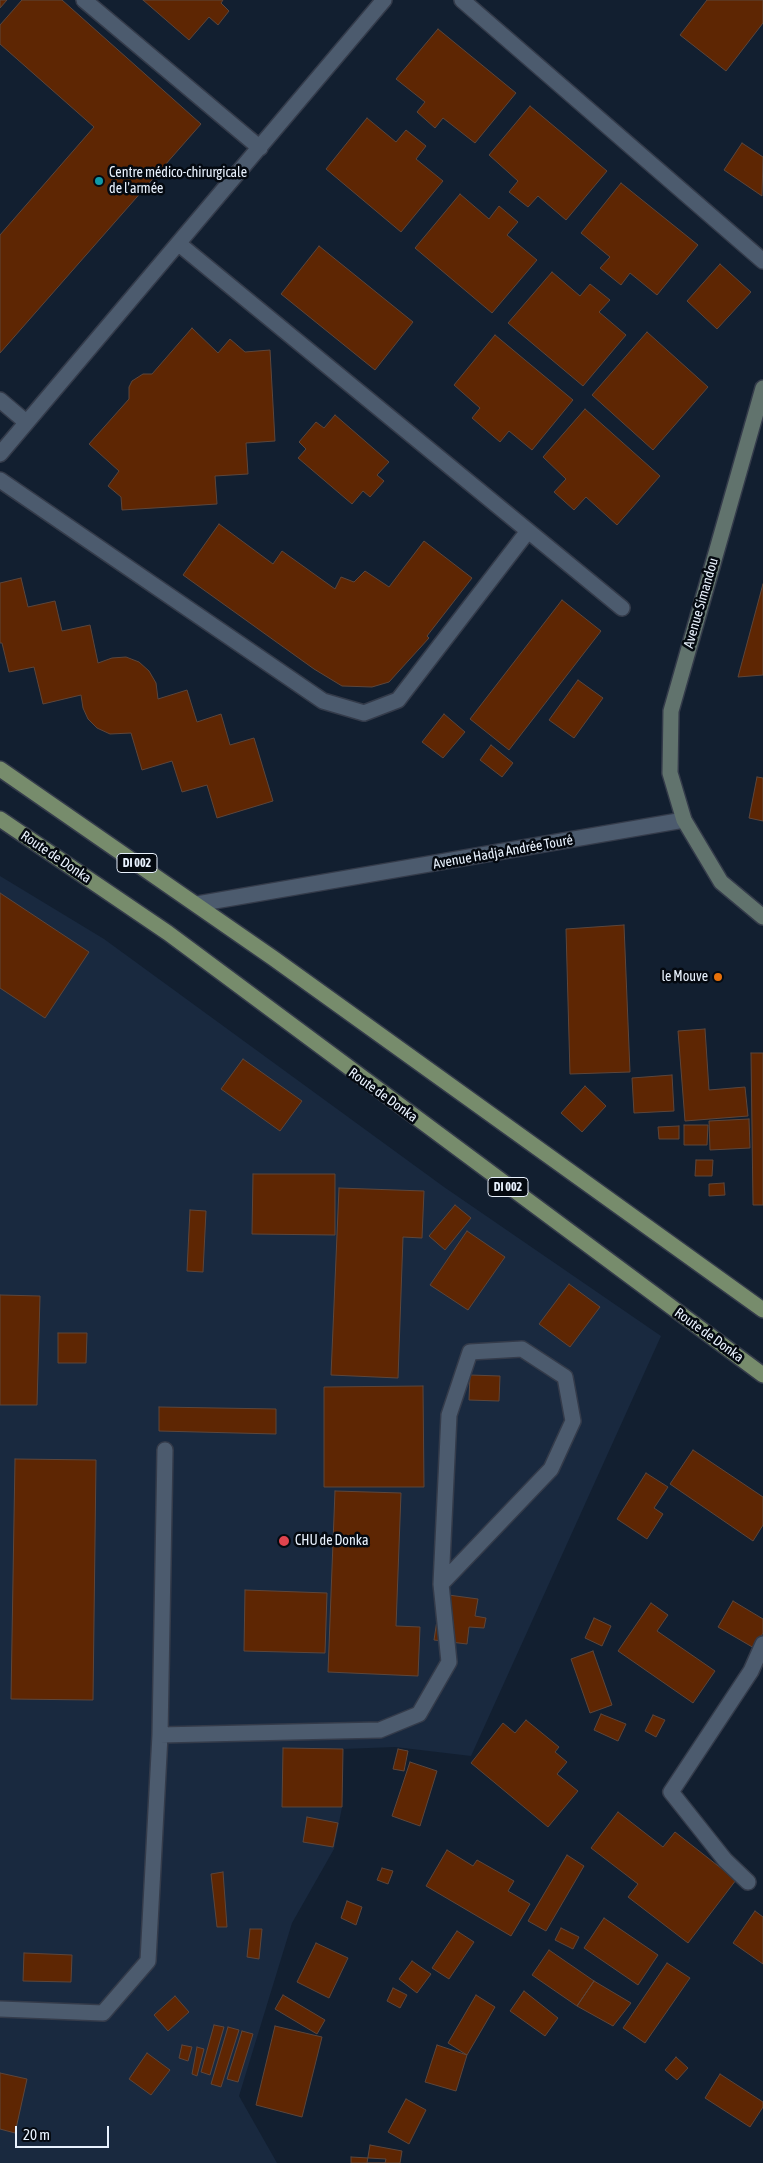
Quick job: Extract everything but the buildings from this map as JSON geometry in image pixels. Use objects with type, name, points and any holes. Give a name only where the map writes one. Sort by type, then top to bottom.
[{"type":"main road","name":"Avenue Simandou","points":[[684,820],[670,773],[671,710],[763,388]]},
{"type":"main road","name":"DI 002","points":[[0,769],[197,904],[763,1310]]},
{"type":"main road","name":"Route de Donka","points":[[0,819],[168,933],[252,998],[763,1376]]},
{"type":"main road","points":[[684,820],[721,882],[763,917]]},
{"type":"street","points":[[84,0],[260,148]]},
{"type":"street","points":[[0,454],[384,0]]},
{"type":"street","points":[[462,0],[763,261]]},
{"type":"street","points":[[179,244],[622,608]]},
{"type":"street","points":[[0,400],[26,422]]},
{"type":"street","points":[[0,480],[323,701],[364,713],[398,700],[528,531]]},
{"type":"street","name":"Avenue Hadja Andrée Touré","points":[[197,904],[684,820]]},
{"type":"street","points":[[160,1735],[380,1730],[419,1714],[449,1662],[441,1584],[449,1416],[470,1352],[522,1349],[565,1377],[573,1421],[551,1469],[441,1584]]},
{"type":"street","points":[[0,2009],[103,2013],[148,1961],[160,1735],[165,1450]]},
{"type":"street","points":[[748,1882],[725,1860],[670,1792],[751,1671],[763,1644]]},
{"type":"shaded area","name":"CHU de Donka","points":[[0,876],[104,939],[444,1187],[661,1336],[471,1756],[395,1747],[343,1749],[342,1807],[334,1849],[292,1923],[239,2096],[277,2163],[0,2163]]},
{"type":"place","name":"Centre médico-chirurgicale de l'armée","points":[[99,181]]},
{"type":"place","name":"le Mouve","points":[[718,977]]},
{"type":"place","name":"CHU de Donka","points":[[284,1541]]}]
